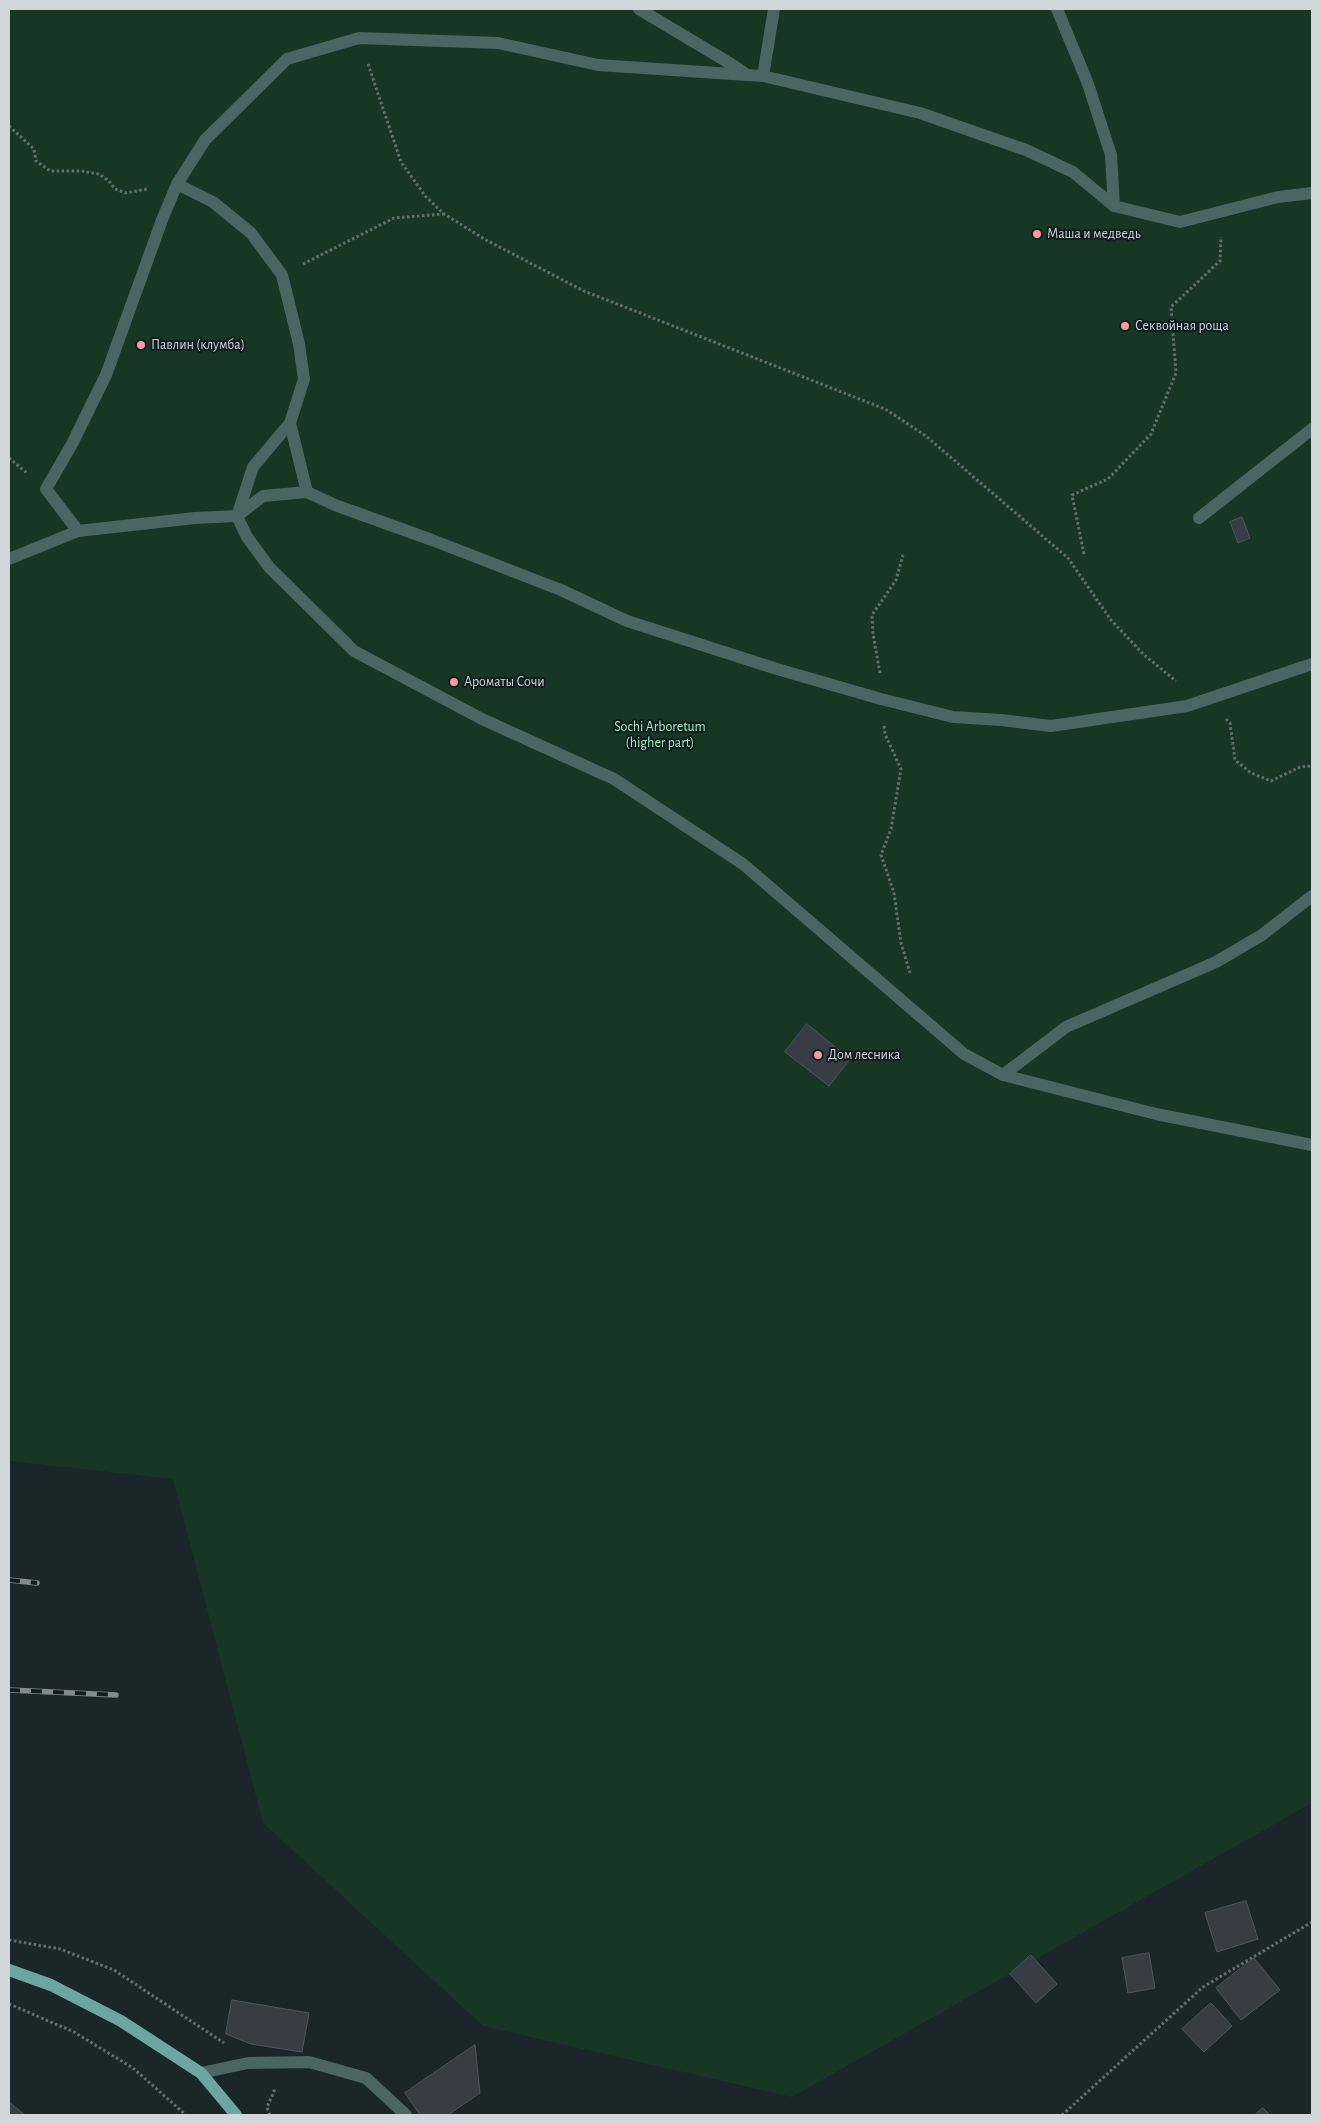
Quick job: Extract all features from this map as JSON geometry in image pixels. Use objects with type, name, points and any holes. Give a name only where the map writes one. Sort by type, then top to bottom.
[{"type":"main road","points":[[9,1970],[51,1985],[121,2020],[201,2074],[236,2115]]},
{"type":"lane","points":[[639,9],[732,64],[747,75]]},
{"type":"lane","points":[[763,76],[774,9]]},
{"type":"lane","points":[[1057,9],[1088,84],[1111,155],[1114,206]]},
{"type":"lane","points":[[78,531],[46,489],[72,444],[106,375],[162,220],[178,184],[205,140],[287,58],[359,38],[498,43],[598,65],[763,76],[920,113],[1026,150],[1074,172],[1114,206],[1180,222],[1278,197],[1312,193]]},
{"type":"lane","points":[[178,184],[213,202],[251,233],[282,275],[299,344],[304,379],[290,423],[254,467],[236,516],[247,537],[269,567],[354,650],[482,719],[614,779],[743,864],[964,1054],[1003,1075],[1156,1114],[1312,1146]]},
{"type":"lane","points":[[290,423],[307,492]]},
{"type":"lane","points":[[1199,518],[1312,429]]},
{"type":"lane","points":[[9,559],[78,531],[195,518],[236,516],[263,496],[307,492],[335,505],[561,590],[627,621],[881,699],[953,717],[1051,726],[1187,706],[1312,664]]},
{"type":"lane","points":[[1003,1075],[1066,1027],[1216,962],[1262,936],[1312,896]]},
{"type":"lane","points":[[201,2074],[248,2063],[309,2062],[366,2078],[406,2115]]},
{"type":"path","points":[[359,38],[401,162],[426,197],[444,214],[486,240],[584,291],[885,409],[926,436],[1068,558],[1111,620],[1144,654],[1172,679],[1208,698],[1230,723],[1235,760],[1251,773],[1271,781],[1300,767],[1312,766]]},
{"type":"path","points":[[9,126],[34,149],[36,161],[50,171],[81,171],[99,174],[109,181],[115,190],[126,193],[178,184]]},
{"type":"path","points":[[1084,554],[1072,494],[1108,479],[1151,434],[1176,373],[1171,307],[1220,261],[1222,211]]},
{"type":"path","points":[[282,275],[394,218],[444,214]]},
{"type":"path","points":[[903,556],[896,580],[872,615],[873,634],[881,676],[881,699],[885,734],[901,769],[891,829],[882,855],[894,893],[901,943],[911,977]]},
{"type":"path","points":[[1062,2115],[1203,1987],[1312,1922]]},
{"type":"path","points":[[9,1940],[60,1949],[114,1970],[227,2045]]},
{"type":"path","points":[[9,2004],[74,2032],[134,2068],[186,2115]]},
{"type":"green space","name":"Sochi Arboretum (higher part)","points":[[9,9],[1312,9],[1312,1803],[792,2097],[483,2026],[263,1823],[173,1479],[9,1461]]},
{"type":"building","points":[[1242,517],[1250,538],[1238,543],[1230,522]]},
{"type":"building","name":"Дом лесника","points":[[807,1024],[850,1059],[829,1086],[785,1052]]},
{"type":"building","points":[[1246,1901],[1258,1939],[1217,1952],[1205,1913]]},
{"type":"building","points":[[1149,1953],[1155,1988],[1128,1993],[1122,1958]]},
{"type":"building","points":[[1031,1955],[1057,1984],[1036,2003],[1010,1974]]},
{"type":"building","points":[[1254,1958],[1280,1990],[1241,2020],[1216,1988]]},
{"type":"building","points":[[232,2000],[309,2013],[302,2052],[251,2044],[226,2034]]},
{"type":"building","points":[[1211,2003],[1232,2026],[1204,2052],[1182,2029]]},
{"type":"building","points":[[475,2045],[480,2093],[448,2115],[420,2115],[405,2093]]},
{"type":"building","points":[[9,2102],[25,2115],[9,2115]]},
{"type":"building","points":[[1263,2108],[1270,2115],[1255,2115]]},
{"type":"railway","points":[[9,1580],[37,1583]]},
{"type":"railway","points":[[9,1690],[116,1695]]},
{"type":"place","name":"Маша и медведь","points":[[1037,234]]},
{"type":"place","name":"Секвойная роща","points":[[1125,326]]},
{"type":"place","name":"Павлин (клумба)","points":[[141,345]]},
{"type":"place","name":"Ароматы Сочи","points":[[454,682]]},
{"type":"place","name":"Дом лесника","points":[[818,1055]]}]
